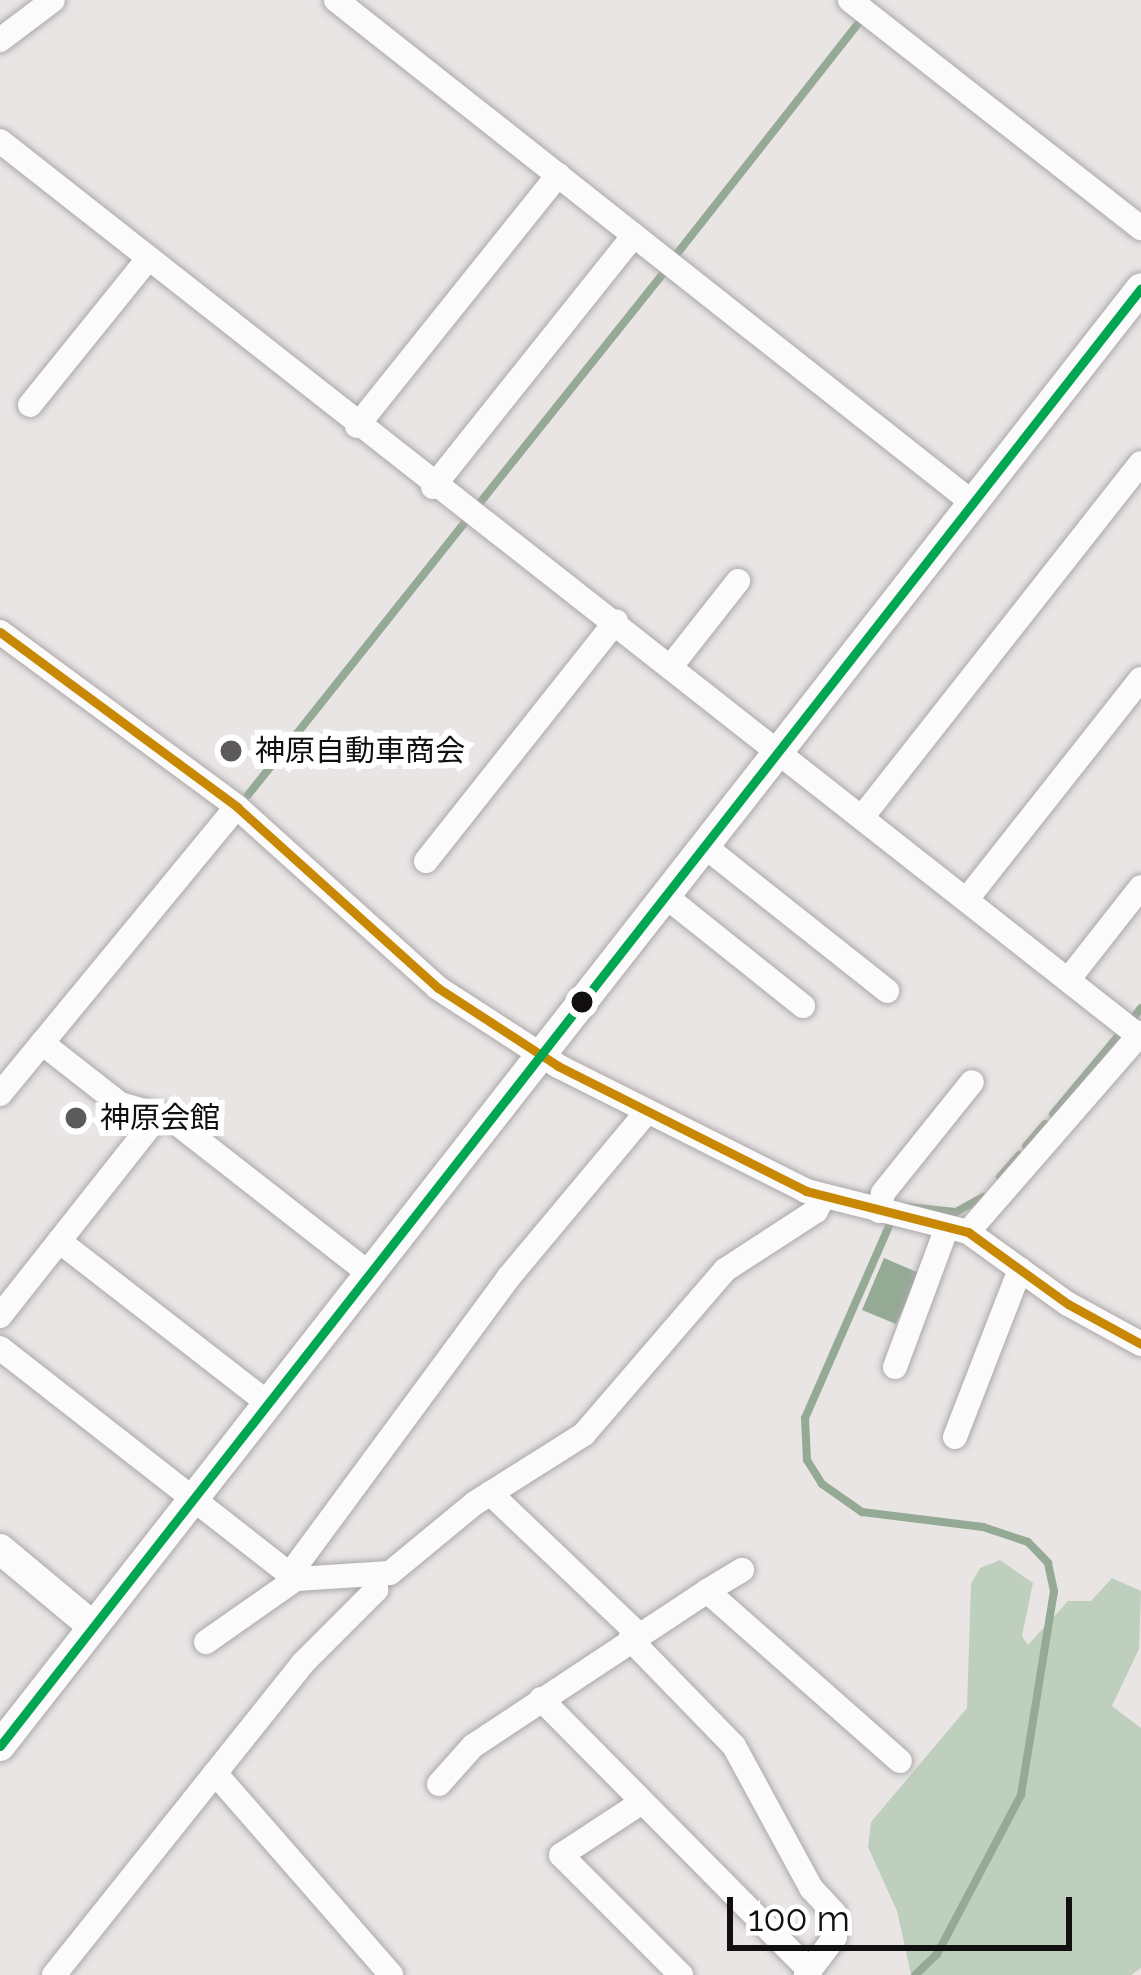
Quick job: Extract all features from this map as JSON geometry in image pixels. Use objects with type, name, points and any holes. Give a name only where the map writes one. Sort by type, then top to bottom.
[{"type":"street","points":[[0,40],[53,0]]},
{"type":"street","points":[[336,0],[973,502]]},
{"type":"street","points":[[850,0],[1141,229]]},
{"type":"street","points":[[0,141],[434,487],[779,748],[1139,1038],[958,1229],[895,1367]]},
{"type":"street","points":[[357,426],[558,175]]},
{"type":"street","points":[[434,487],[634,235]]},
{"type":"street","points":[[30,405],[148,259]]},
{"type":"street","points":[[0,1746],[190,1496],[1141,288]]},
{"type":"street","points":[[863,816],[1141,463]]},
{"type":"street","points":[[672,665],[738,581]]},
{"type":"street","points":[[426,861],[616,621]]},
{"type":"street","points":[[0,632],[237,808],[439,988],[539,1054],[824,1197],[958,1229],[1141,1344]]},
{"type":"street","points":[[968,899],[1141,679]]},
{"type":"street","points":[[0,1094],[237,808]]},
{"type":"street","points":[[704,844],[887,991]]},
{"type":"street","points":[[1068,980],[1141,887]]},
{"type":"street","points":[[664,895],[802,1006]]},
{"type":"street","points":[[42,1043],[120,1104],[159,1115],[368,1272]]},
{"type":"street","points":[[879,1211],[883,1193],[972,1082]]},
{"type":"street","points":[[206,1642],[293,1576],[508,1278],[647,1112]]},
{"type":"street","points":[[0,1316],[159,1115]]},
{"type":"street","points":[[0,1348],[293,1576],[390,1574],[490,1493],[584,1434],[724,1270],[816,1211],[824,1197]]},
{"type":"street","points":[[59,1240],[266,1401]]},
{"type":"street","points":[[956,1437],[1020,1269]]},
{"type":"street","points":[[490,1493],[634,1637],[734,1746],[811,1888],[834,1913],[835,1937],[808,1973],[542,1699]]},
{"type":"street","points":[[0,1549],[90,1624]]},
{"type":"street","points":[[440,1784],[473,1746],[742,1570]]},
{"type":"street","points":[[54,1975],[302,1664],[376,1590],[375,1574]]},
{"type":"street","points":[[707,1592],[900,1761]]},
{"type":"street","points":[[214,1774],[391,1975]]},
{"type":"street","points":[[639,1804],[561,1855],[681,1975]]},
{"type":"shaded area","points":[[884,1258],[919,1273],[896,1324],[862,1310]]},
{"type":"shaded area","points":[[1000,1560],[1033,1583],[1022,1636],[1028,1645],[1068,1601],[1091,1601],[1112,1578],[1141,1591],[1139,1649],[1112,1706],[1141,1728],[1141,1968],[1131,1975],[911,1975],[897,1911],[868,1847],[871,1822],[967,1708],[971,1584],[980,1568]]},
{"type":"waterway","points":[[676,255],[860,21]]},
{"type":"waterway","points":[[475,509],[665,271]]},
{"type":"waterway","points":[[248,795],[467,520]]},
{"type":"waterway","points":[[1134,1017],[1141,1008]]},
{"type":"waterway","points":[[1053,1114],[1119,1035]]},
{"type":"waterway","points":[[1026,1146],[1045,1124]]},
{"type":"waterway","points":[[1000,1177],[1019,1155]]},
{"type":"waterway","points":[[906,1207],[956,1212],[983,1197]]},
{"type":"waterway","points":[[889,1226],[805,1418],[807,1460],[822,1484],[862,1512],[983,1527],[1028,1542],[1048,1563],[1054,1591],[1021,1795],[937,1954],[915,1975]]},
{"type":"transit line","points":[[0,1746],[1141,288]]},
{"type":"transit line","points":[[0,632],[237,807],[438,988],[558,1066],[806,1191],[968,1232],[1068,1304],[1141,1344]]},
{"type":"place","name":"神原自動車商会","points":[[231,751]]},
{"type":"place","name":"神原会館","points":[[76,1118]]}]
